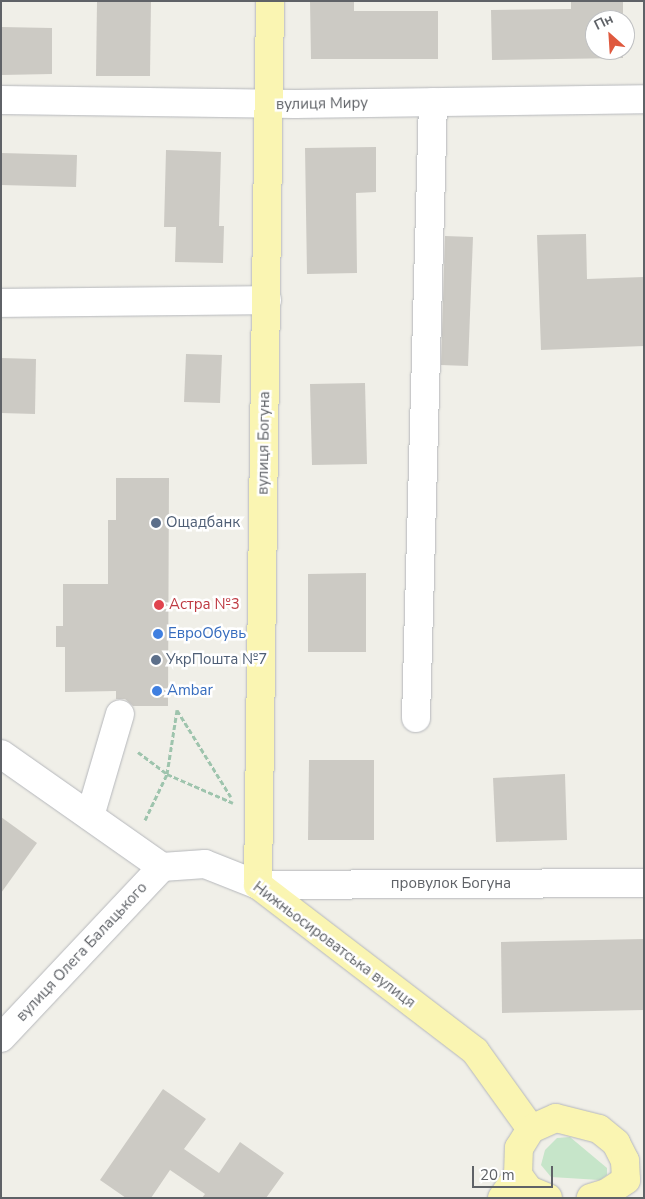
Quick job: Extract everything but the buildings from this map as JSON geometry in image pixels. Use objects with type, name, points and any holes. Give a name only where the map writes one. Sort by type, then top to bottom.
[{"type":"main road","name":"вулиця Богуна","points":[[258,885],[270,1]]},
{"type":"main road","name":"Нижньосироватська вулиця","points":[[258,885],[475,1051],[531,1129]]},
{"type":"main road","points":[[502,1198],[518,1175],[519,1148],[531,1129],[556,1118],[599,1129],[616,1143],[635,1180],[591,1198]]},
{"type":"main road","points":[[518,1175],[529,1190],[548,1198]]},
{"type":"street","name":"вулиця Миру","points":[[1,100],[270,104],[644,99]]},
{"type":"street","points":[[416,718],[433,102]]},
{"type":"street","points":[[1,303],[267,300]]},
{"type":"street","points":[[90,816],[117,724]]},
{"type":"street","points":[[1,754],[162,867]]},
{"type":"street","name":"Нижньосироватська вулиця","points":[[162,867],[206,864],[258,885]]},
{"type":"street","name":"вулиця Олега Балацького","points":[[1,1038],[162,867]]},
{"type":"street","name":"провулок Богуна","points":[[258,885],[644,883]]},
{"type":"path","points":[[117,724],[167,774],[235,804],[177,710],[167,774],[132,846]]},
{"type":"green space","points":[[570,1137],[607,1168],[607,1175],[600,1180],[551,1177],[541,1165],[545,1150],[557,1138]]},
{"type":"place","name":"Ощадбанк","points":[[156,523]]},
{"type":"place","name":"Астра №3","points":[[159,605]]},
{"type":"place","name":"ЕвроОбувь","points":[[158,634]]},
{"type":"place","name":"УкрПошта №7","points":[[156,660]]},
{"type":"place","name":"Ambar","points":[[157,691]]}]
